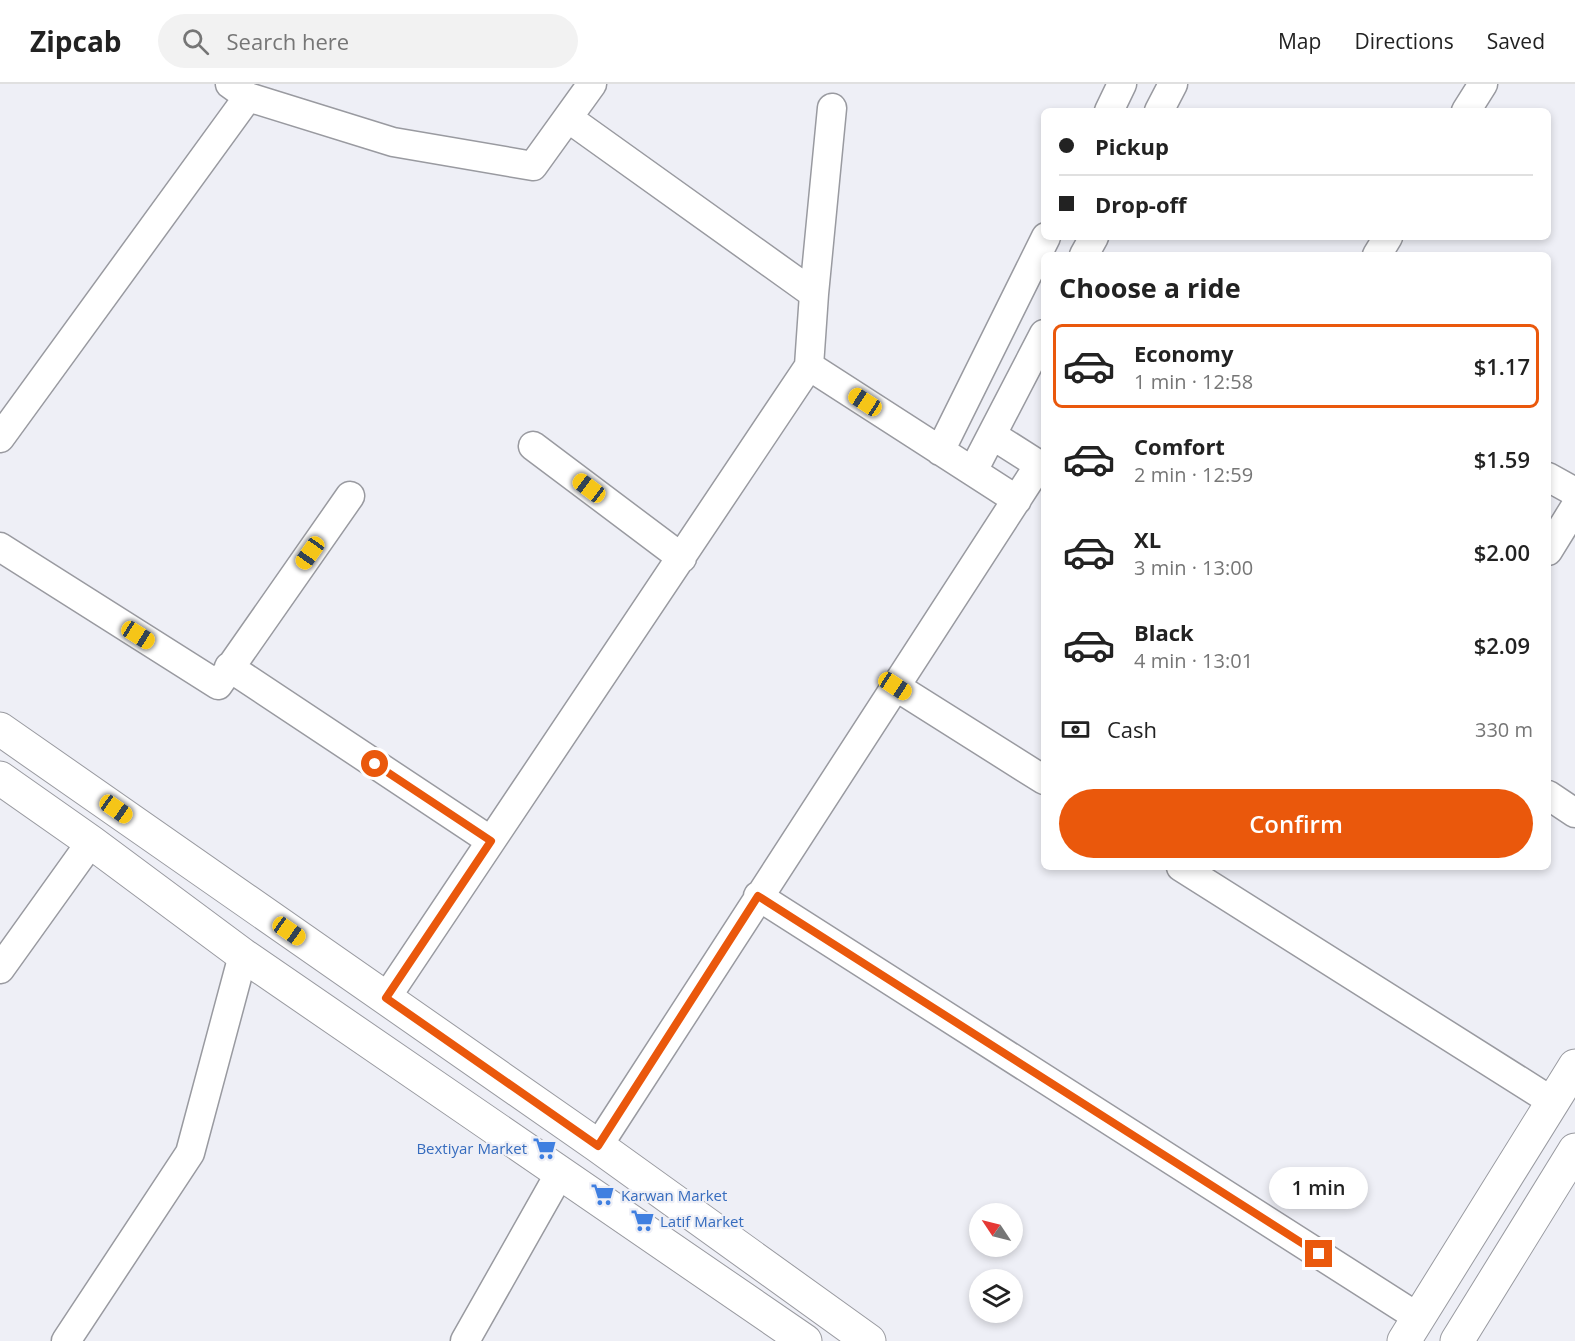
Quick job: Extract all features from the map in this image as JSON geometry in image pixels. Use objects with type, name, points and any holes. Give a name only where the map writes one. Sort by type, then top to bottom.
[{"type":"street","points":[[0,438],[239,90],[393,142],[533,166],[592,84]]},
{"type":"street","points":[[1110,108],[1122,84]]},
{"type":"street","points":[[1161,108],[1173,84]]},
{"type":"street","points":[[1468,108],[1483,84]]},
{"type":"street","points":[[386,998],[809,366],[832,108]]},
{"type":"street","points":[[568,118],[814,294]]},
{"type":"street","points":[[940,451],[1045,240]]},
{"type":"street","points":[[973,471],[1041,339]]},
{"type":"street","points":[[809,366],[1017,500]]},
{"type":"street","points":[[992,435],[1041,465]]},
{"type":"street","points":[[533,446],[682,558]]},
{"type":"street","points":[[598,1146],[895,686],[1017,500],[1041,467]]},
{"type":"street","points":[[1551,479],[1575,492]]},
{"type":"street","points":[[0,547],[218,685],[350,495]]},
{"type":"street","points":[[1551,546],[1575,507]]},
{"type":"street","points":[[229,667],[491,841]]},
{"type":"street","points":[[895,686],[1041,778]]},
{"type":"street","points":[[0,729],[598,1146],[869,1341]]},
{"type":"street","points":[[0,778],[91,842],[243,955],[805,1341]]},
{"type":"street","points":[[1551,797],[1575,813]]},
{"type":"street","points":[[0,969],[91,842]]},
{"type":"street","points":[[1186,870],[1553,1102]]},
{"type":"street","points":[[758,896],[1412,1330],[1575,1066]]},
{"type":"street","points":[[66,1341],[190,1153],[243,955]]},
{"type":"street","points":[[1457,1341],[1575,1150]]},
{"type":"street","points":[[465,1341],[560,1173]]},
{"type":"place","name":"Bextiyar Market","points":[[545,1148]]},
{"type":"place","name":"Karwan Market","points":[[603,1195]]},
{"type":"place","name":"Latif Market","points":[[642,1221]]},
{"type":"route","points":[[375,764],[491,841],[386,998],[598,1146],[758,896],[1319,1254]]}]
